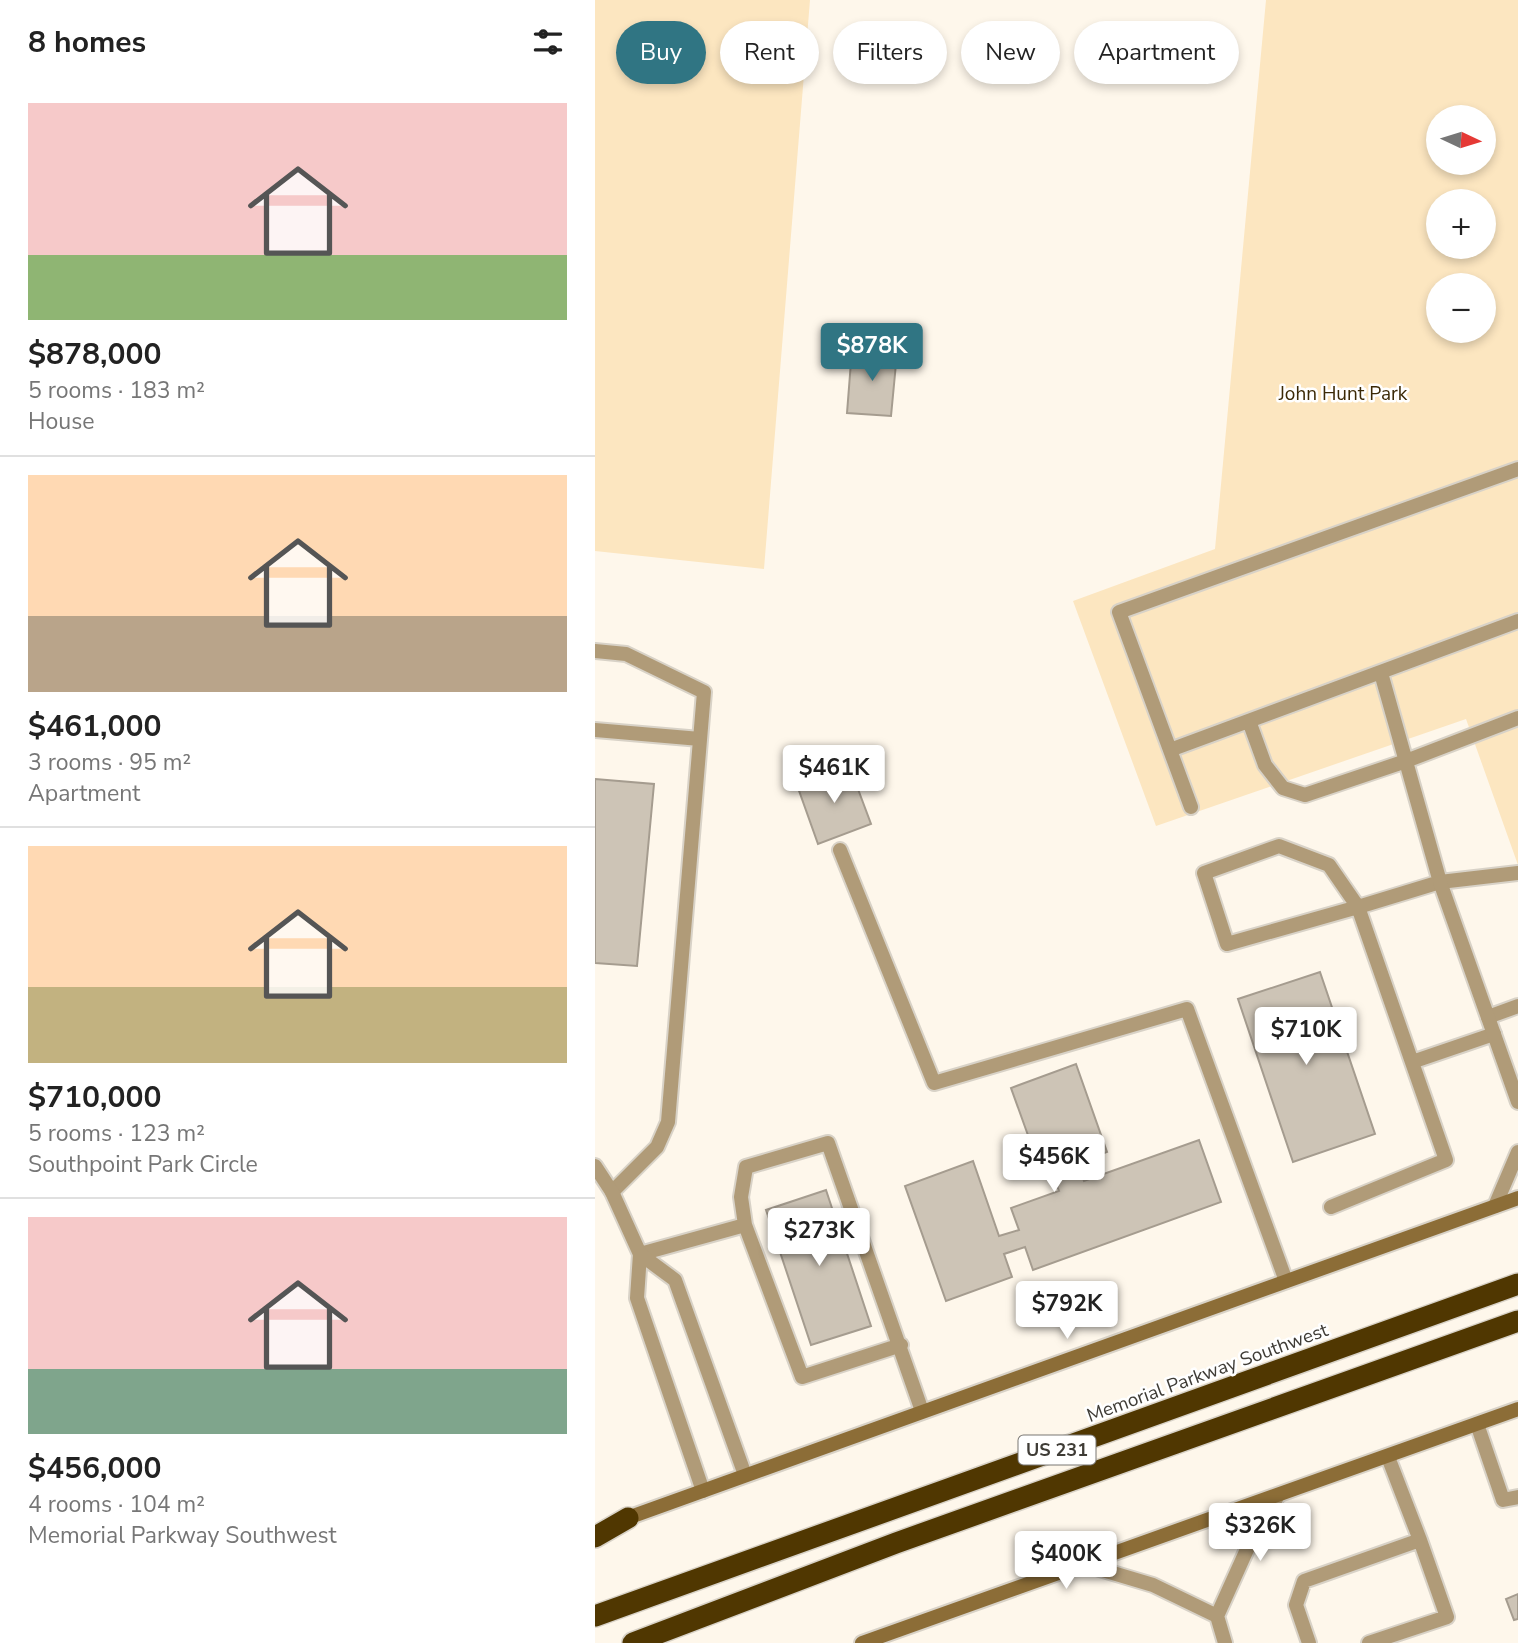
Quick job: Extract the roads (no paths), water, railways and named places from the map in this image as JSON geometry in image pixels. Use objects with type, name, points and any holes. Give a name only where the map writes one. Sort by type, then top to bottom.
[{"type":"highway","name":"Memorial Parkway Southwest","points":[[595,1616],[1518,1284]]},
{"type":"highway","name":"US 231","points":[[633,1643],[909,1539],[1248,1420],[1518,1321]]},
{"type":"highway","points":[[595,1537],[628,1518]]},
{"type":"main road","points":[[595,1530],[1518,1198]]},
{"type":"main road","points":[[862,1643],[1518,1409]]},
{"type":"street","points":[[1191,807],[1119,612],[1518,469]]},
{"type":"street","points":[[1170,750],[1518,621]]},
{"type":"street","points":[[595,651],[626,654],[704,692],[668,1122],[657,1147],[612,1192]]},
{"type":"street","points":[[1381,673],[1440,882],[1518,1102]]},
{"type":"street","points":[[1248,721],[1265,765],[1283,788],[1305,795],[1406,761],[1518,718]]},
{"type":"street","points":[[595,730],[700,739]]},
{"type":"street","points":[[1331,1207],[1446,1160],[1358,907],[1329,865],[1279,846],[1204,873],[1227,944],[1358,907],[1440,882],[1518,873]]},
{"type":"street","points":[[840,850],[934,1083],[1187,1009],[1286,1281]]},
{"type":"street","points":[[1488,1017],[1518,1006]]},
{"type":"street","points":[[1412,1062],[1494,1034]]},
{"type":"street","points":[[901,1345],[803,1377],[745,1225],[741,1197],[746,1167],[828,1143],[901,1345],[922,1411]]},
{"type":"street","points":[[1495,1206],[1518,1152]]},
{"type":"street","points":[[595,1166],[612,1192],[640,1254],[637,1298],[703,1491]]},
{"type":"street","points":[[640,1254],[745,1225]]},
{"type":"street","points":[[640,1254],[675,1280],[745,1475]]},
{"type":"street","points":[[1477,1424],[1503,1500],[1518,1497]]},
{"type":"street","points":[[1369,1643],[1447,1617],[1388,1457]]},
{"type":"street","points":[[1225,1643],[1217,1616],[1249,1545],[1277,1497]]},
{"type":"street","points":[[1309,1643],[1296,1605],[1304,1581],[1420,1540]]},
{"type":"street","points":[[1086,1565],[1153,1585],[1217,1616]]},
{"type":"park label","name":"John Hunt Park","points":[[1343,393]]}]
